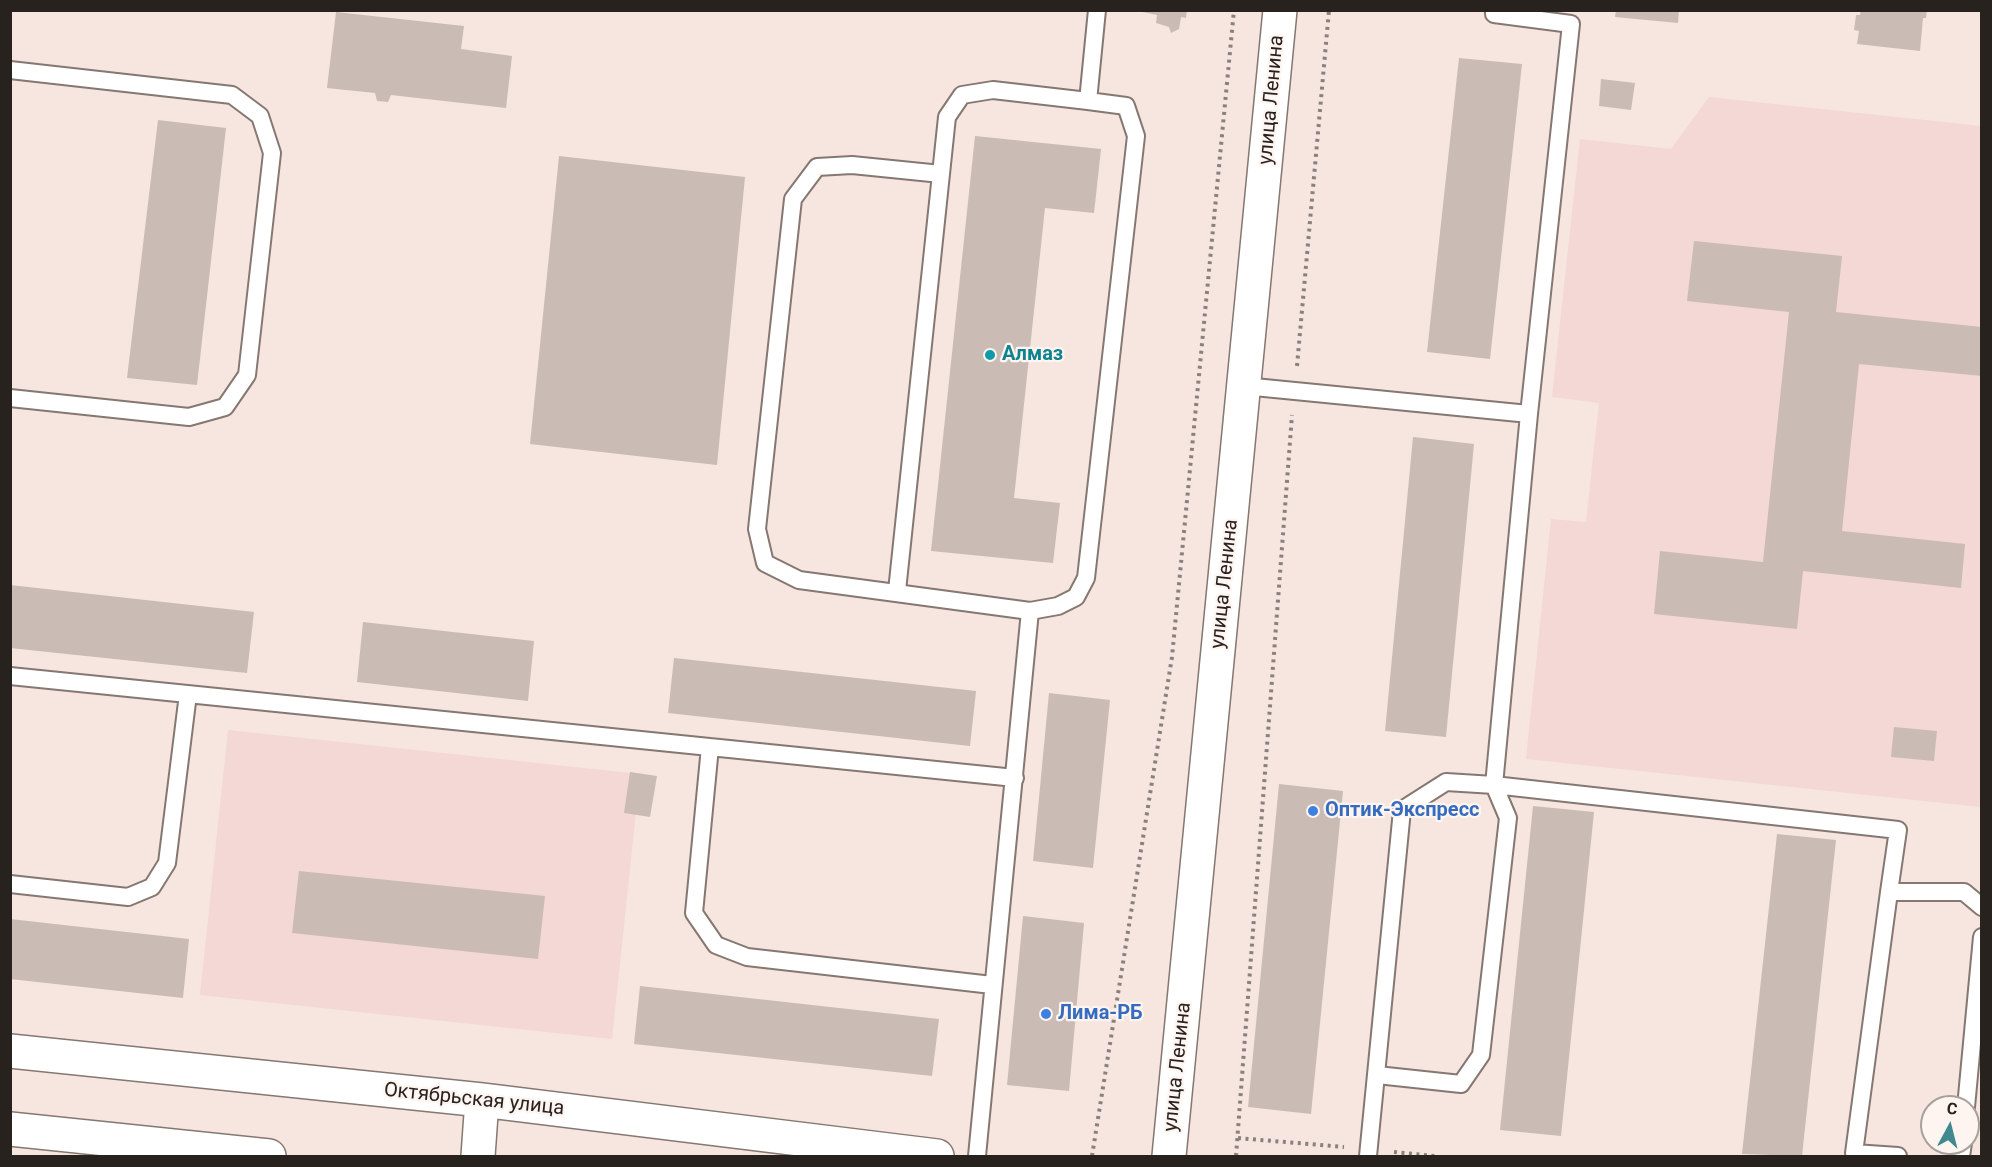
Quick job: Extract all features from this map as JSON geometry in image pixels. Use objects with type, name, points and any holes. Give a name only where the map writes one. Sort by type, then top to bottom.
[{"type":"street","name":"улица Ленина","points":[[1169,1156],[1280,10]]},
{"type":"street","name":"Октябрьская улица","points":[[10,1051],[482,1100],[937,1156]]},
{"type":"street","points":[[478,1156],[482,1100]]},
{"type":"street","points":[[10,1129],[269,1156]]},
{"type":"lane","points":[[1088,101],[1097,10]]},
{"type":"lane","points":[[1377,1075],[1461,1084],[1481,1055],[1508,818],[1494,785],[1529,414],[1572,17],[1494,14],[1494,10]]},
{"type":"lane","points":[[10,398],[189,417],[225,407],[247,375],[272,153],[260,116],[232,95],[11,73]]},
{"type":"lane","points":[[897,591],[941,174],[947,117],[962,95],[993,90],[1126,106],[1136,136],[1086,578],[1076,597],[1058,606],[1030,611],[897,591],[799,580],[765,562],[757,529],[793,199],[817,167],[852,165],[941,174]]},
{"type":"lane","points":[[1244,386],[1294,393],[1529,414]]},
{"type":"lane","points":[[977,1156],[1030,611]]},
{"type":"lane","points":[[10,676],[1015,778]]},
{"type":"lane","points":[[10,884],[128,897],[152,887],[167,863],[188,694]]},
{"type":"lane","points":[[710,747],[694,913],[716,945],[747,957],[992,985]]},
{"type":"lane","points":[[1369,1153],[1402,810],[1446,782],[1494,785],[1898,830],[1854,1153],[1898,1156]]},
{"type":"lane","points":[[1889,892],[1964,892],[1982,907]]},
{"type":"lane","points":[[1967,1095],[1982,937]]},
{"type":"path","points":[[1092,1156],[1172,657],[1234,10]]},
{"type":"path","points":[[1236,1156],[1294,393],[1329,10]]},
{"type":"path","points":[[1238,1138],[1369,1153],[1435,1156]]},
{"type":"shaded area","points":[[1709,97],[1981,126],[1981,807],[1526,759],[1551,519],[1586,522],[1599,403],[1552,397],[1580,139],[1671,149]]},
{"type":"shaded area","points":[[228,730],[640,774],[612,1039],[200,995]]},
{"type":"building","points":[[1133,10],[1187,10],[1186,18],[1181,17],[1179,29],[1171,33],[1169,27],[1156,23],[1157,15]]},
{"type":"building","points":[[1616,10],[1679,10],[1678,23],[1615,17]]},
{"type":"building","points":[[1861,10],[1927,10],[1926,18],[1923,18],[1920,51],[1857,44],[1859,31],[1854,30],[1856,15],[1860,15]]},
{"type":"building","points":[[336,12],[464,26],[461,49],[512,56],[506,108],[391,95],[388,102],[377,101],[375,93],[327,88]]},
{"type":"building","points":[[1459,58],[1522,64],[1490,359],[1427,352]]},
{"type":"building","points":[[1601,79],[1635,83],[1631,110],[1599,106]]},
{"type":"building","points":[[158,120],[226,128],[197,385],[127,378]]},
{"type":"building","name":"Алмаз","points":[[975,136],[1101,149],[1094,213],[1045,208],[1014,498],[1060,503],[1053,563],[931,551]]},
{"type":"building","points":[[559,156],[745,177],[717,465],[530,444]]},
{"type":"building","points":[[1694,241],[1842,256],[1836,312],[1982,327],[1982,376],[1859,364],[1842,531],[1965,544],[1961,588],[1803,571],[1797,629],[1654,614],[1660,551],[1763,562],[1789,312],[1687,301]]},
{"type":"building","points":[[1413,437],[1474,444],[1446,737],[1385,731]]},
{"type":"building","points":[[10,585],[254,612],[247,673],[10,648]]},
{"type":"building","points":[[363,622],[534,641],[528,701],[357,682]]},
{"type":"building","points":[[674,658],[976,691],[970,746],[668,713]]},
{"type":"building","points":[[1049,693],[1110,700],[1093,868],[1033,861]]},
{"type":"building","points":[[1894,727],[1937,731],[1934,761],[1891,757]]},
{"type":"building","points":[[630,772],[657,776],[650,817],[624,813]]},
{"type":"building","points":[[1279,784],[1343,791],[1311,1114],[1248,1107]]},
{"type":"building","points":[[1533,806],[1594,812],[1561,1136],[1500,1130]]},
{"type":"building","points":[[1777,834],[1836,840],[1802,1156],[1742,1154]]},
{"type":"building","points":[[299,871],[545,896],[538,959],[292,933]]},
{"type":"building","points":[[1023,916],[1084,923],[1069,1091],[1007,1085]]},
{"type":"building","points":[[10,919],[189,939],[183,998],[10,979]]},
{"type":"building","points":[[640,986],[939,1019],[932,1076],[634,1044]]},
{"type":"place","name":"Алмаз","points":[[990,355]]},
{"type":"place","name":"Оптик-Экспресс","points":[[1313,811]]},
{"type":"place","name":"Лима-РБ","points":[[1046,1014]]}]
